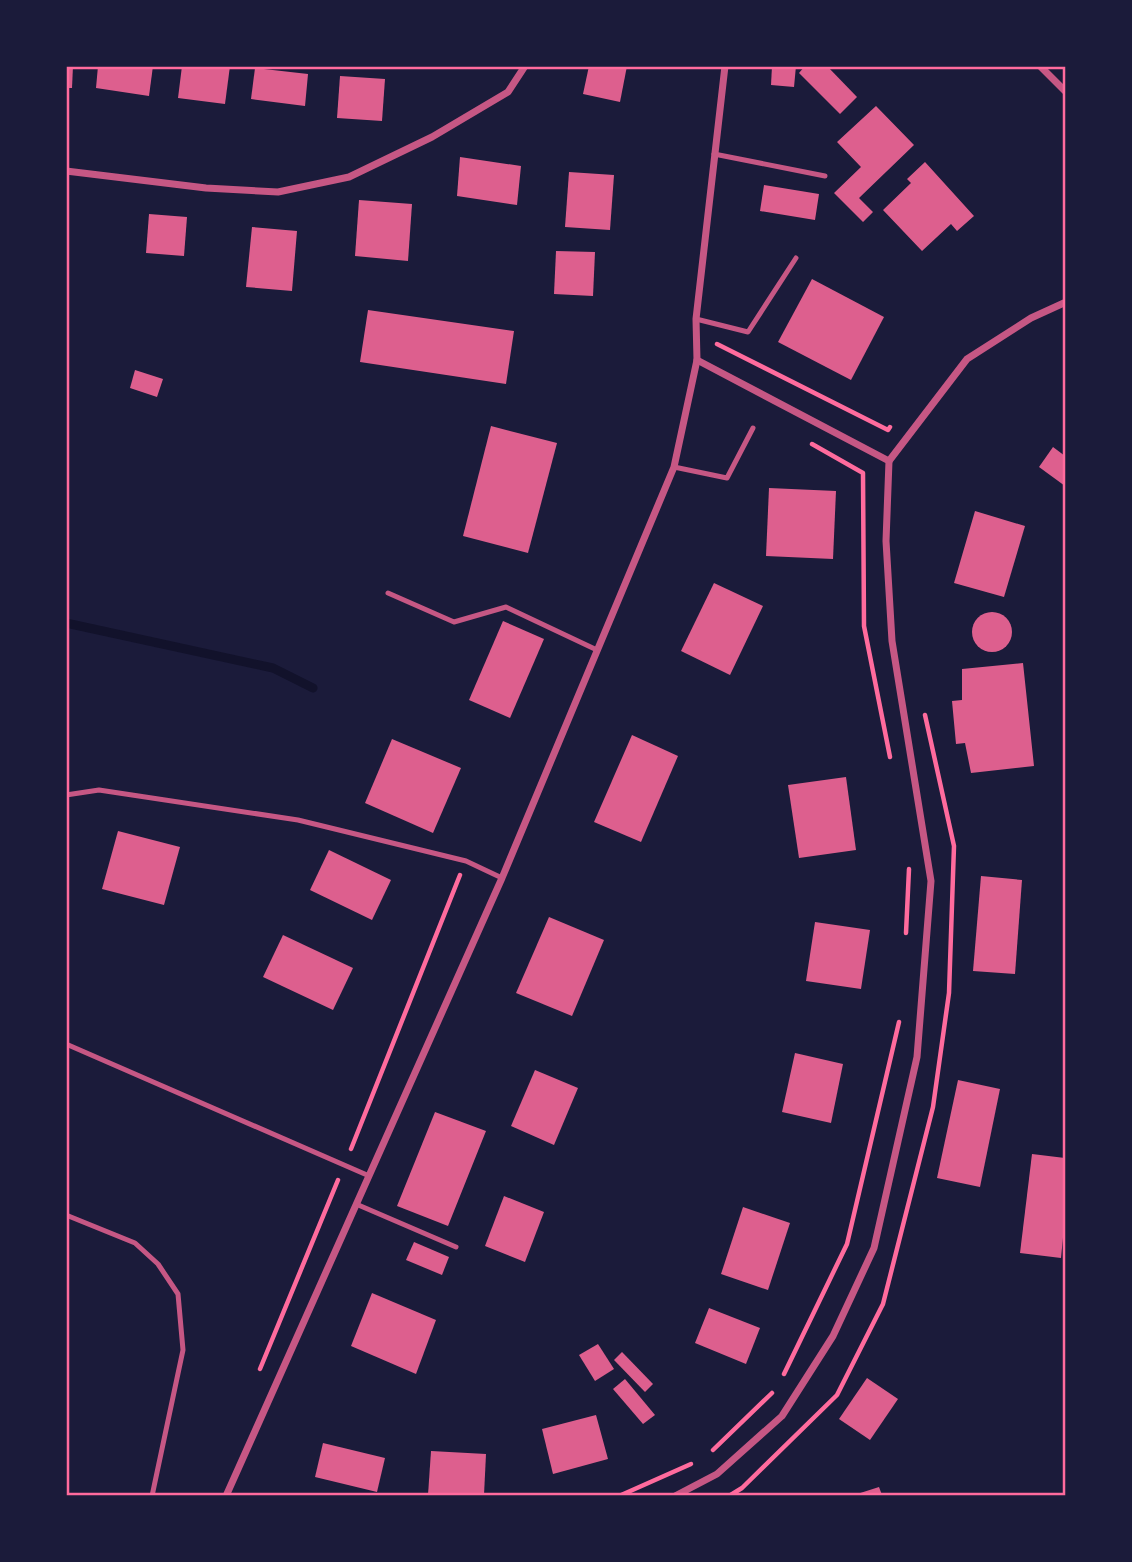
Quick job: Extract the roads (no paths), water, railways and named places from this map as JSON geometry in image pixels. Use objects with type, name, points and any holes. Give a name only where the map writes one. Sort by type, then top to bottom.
[{"type":"street","points":[[66,170],[206,188],[278,192],[349,177],[432,138],[508,92],[524,66]]},
{"type":"street","points":[[226,1496],[326,1278],[355,1204],[502,878],[674,467],[697,360],[696,319],[725,66]]},
{"type":"street","points":[[1040,66],[1066,92]]},
{"type":"street","points":[[675,1496],[717,1474],[782,1416],[833,1336],[874,1248],[917,1058],[931,881],[892,641],[886,541],[889,461],[967,359],[1031,318],[1066,302]]},
{"type":"street","points":[[697,360],[889,461]]},
{"type":"lane","points":[[714,154],[825,176]]},
{"type":"lane","points":[[696,319],[748,332],[796,258]]},
{"type":"lane","points":[[674,467],[727,478],[753,428]]},
{"type":"lane","points":[[388,593],[454,622],[506,607],[597,650]]},
{"type":"lane","points":[[66,795],[99,790],[298,820],[466,861],[502,878]]},
{"type":"lane","points":[[66,1044],[368,1175]]},
{"type":"lane","points":[[355,1204],[456,1247]]},
{"type":"lane","points":[[66,1215],[135,1243],[158,1264],[178,1294],[183,1350],[152,1496]]},
{"type":"waterway","points":[[66,623],[273,668],[313,688]]}]
